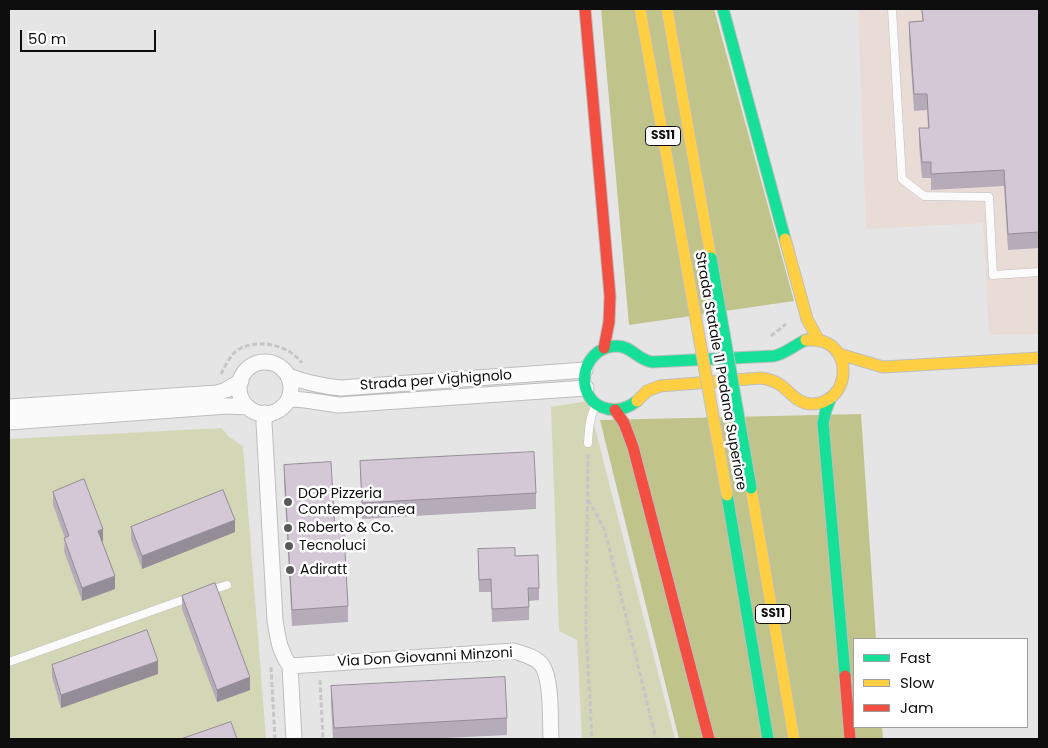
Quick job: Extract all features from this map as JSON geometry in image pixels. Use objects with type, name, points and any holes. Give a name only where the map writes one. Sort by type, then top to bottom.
[{"type":"main road","points":[[585,9],[610,296],[609,322],[604,348]]},
{"type":"main road","name":"Strada Statale 11 Padana Superiore","points":[[640,9],[727,495],[768,739]]},
{"type":"main road","name":"Strada Statale 11 Padana Superiore","points":[[667,9],[794,739]]},
{"type":"main road","points":[[722,9],[807,319],[820,341]]},
{"type":"main road","points":[[831,398],[811,404],[802,402],[791,396],[773,381],[761,378],[653,388],[643,394],[635,403],[615,410],[597,404],[586,388],[584,380],[585,370],[591,358],[604,348],[617,346],[626,347],[647,361],[658,362],[774,356],[787,352],[796,344],[811,340],[820,341],[832,347],[839,354],[844,371],[843,379],[831,398],[823,422],[850,739]]},
{"type":"main road","points":[[839,354],[883,366],[1039,358]]},
{"type":"main road","points":[[839,388],[883,366]]},
{"type":"main road","points":[[615,410],[625,423],[633,447],[709,739]]},
{"type":"street","points":[[267,362],[283,369],[288,376],[291,386],[289,399],[276,412],[257,412],[248,407],[243,401],[240,393],[240,381],[248,368],[267,362]]},
{"type":"street","name":"Strada per Vighignolo","points":[[288,376],[308,383],[341,388],[585,370]]},
{"type":"street","points":[[9,407],[217,393],[226,390],[240,381]]},
{"type":"street","name":"Strada per Vighignolo","points":[[289,399],[347,404],[586,388]]},
{"type":"street","points":[[9,422],[227,406],[248,407]]},
{"type":"street","points":[[265,413],[275,620],[278,644],[290,666],[294,739]]},
{"type":"street","name":"Via Don Giovanni Minzoni","points":[[290,666],[514,651],[531,657],[542,664],[548,681],[551,739]]},
{"type":"lane","points":[[892,9],[902,179],[924,196],[989,196],[993,275],[1039,272]]},
{"type":"lane","points":[[588,443],[591,414],[597,404]]},
{"type":"lane","points":[[9,662],[227,584]]},
{"type":"path","points":[[588,443],[586,627],[592,739]]},
{"type":"path","points":[[588,500],[605,531],[656,739]]},
{"type":"path","points":[[319,664],[323,739]]},
{"type":"shaded area","points":[[858,9],[1039,9],[1039,334],[989,335],[983,223],[866,229]]},
{"type":"green space","points":[[601,9],[714,9],[794,301],[629,325]]},
{"type":"green space","points":[[588,401],[675,739],[582,739],[577,640],[559,631],[551,407]]},
{"type":"green space","points":[[861,414],[876,638],[853,638],[853,728],[882,728],[883,739],[679,739],[600,420]]},
{"type":"green space","points":[[222,428],[228,436],[243,446],[266,739],[9,739],[9,439]]},
{"type":"building","points":[[922,9],[1039,9],[1039,232],[1008,234],[1004,170],[931,174],[931,162],[922,162],[919,128],[929,128],[927,94],[914,94],[909,22],[923,21]]},
{"type":"building","points":[[534,452],[536,493],[362,503],[360,461]]},
{"type":"building","points":[[331,462],[335,533],[344,533],[348,606],[292,610],[284,465]]},
{"type":"building","points":[[84,479],[103,529],[98,531],[115,576],[82,588],[64,538],[69,536],[53,492]]},
{"type":"building","points":[[223,490],[235,520],[142,556],[131,527]]},
{"type":"building","points":[[515,548],[515,556],[538,555],[539,588],[528,588],[529,607],[492,609],[491,579],[479,580],[478,549]]},
{"type":"building","points":[[215,583],[250,677],[217,690],[182,596]]},
{"type":"building","points":[[147,630],[158,661],[61,695],[52,665]]},
{"type":"building","points":[[505,677],[507,718],[334,728],[331,686]]},
{"type":"building","points":[[231,722],[237,739],[181,739]]},
{"type":"traffic: fast","points":[[723,9],[785,239]]},
{"type":"traffic: fast","points":[[711,258],[751,488]]},
{"type":"traffic: fast","points":[[637,401],[623,408],[612,410],[597,404],[589,396],[585,386],[585,375],[594,355],[604,349],[617,346],[626,348],[643,359],[652,362],[774,356],[806,340]]},
{"type":"traffic: fast","points":[[831,397],[823,423],[845,676]]},
{"type":"traffic: fast","points":[[727,495],[768,739]]},
{"type":"traffic: slow","points":[[640,9],[686,263]]},
{"type":"traffic: slow","points":[[667,9],[711,258]]},
{"type":"traffic: slow","points":[[785,239],[807,319],[819,341]]},
{"type":"traffic: slow","points":[[686,263],[727,495]]},
{"type":"traffic: slow","points":[[637,401],[647,391],[660,386],[761,378],[779,384],[802,402],[812,404],[824,401],[834,395],[840,386],[843,376],[843,365],[839,355],[832,347],[822,341],[806,340]]},
{"type":"traffic: slow","points":[[839,354],[883,367],[1039,358]]},
{"type":"traffic: slow","points":[[751,488],[794,739]]},
{"type":"traffic: jam","points":[[585,9],[610,296],[609,322],[604,348]]},
{"type":"traffic: jam","points":[[615,410],[624,423],[633,447],[709,739]]},
{"type":"traffic: jam","points":[[845,676],[850,739]]},
{"type":"place","name":"DOP Pizzeria Contemporanea","points":[[288,502]]},
{"type":"place","name":"Roberto & Co.","points":[[288,528]]},
{"type":"place","name":"Tecnoluci","points":[[289,546]]},
{"type":"place","name":"Adiratt","points":[[290,570]]}]
